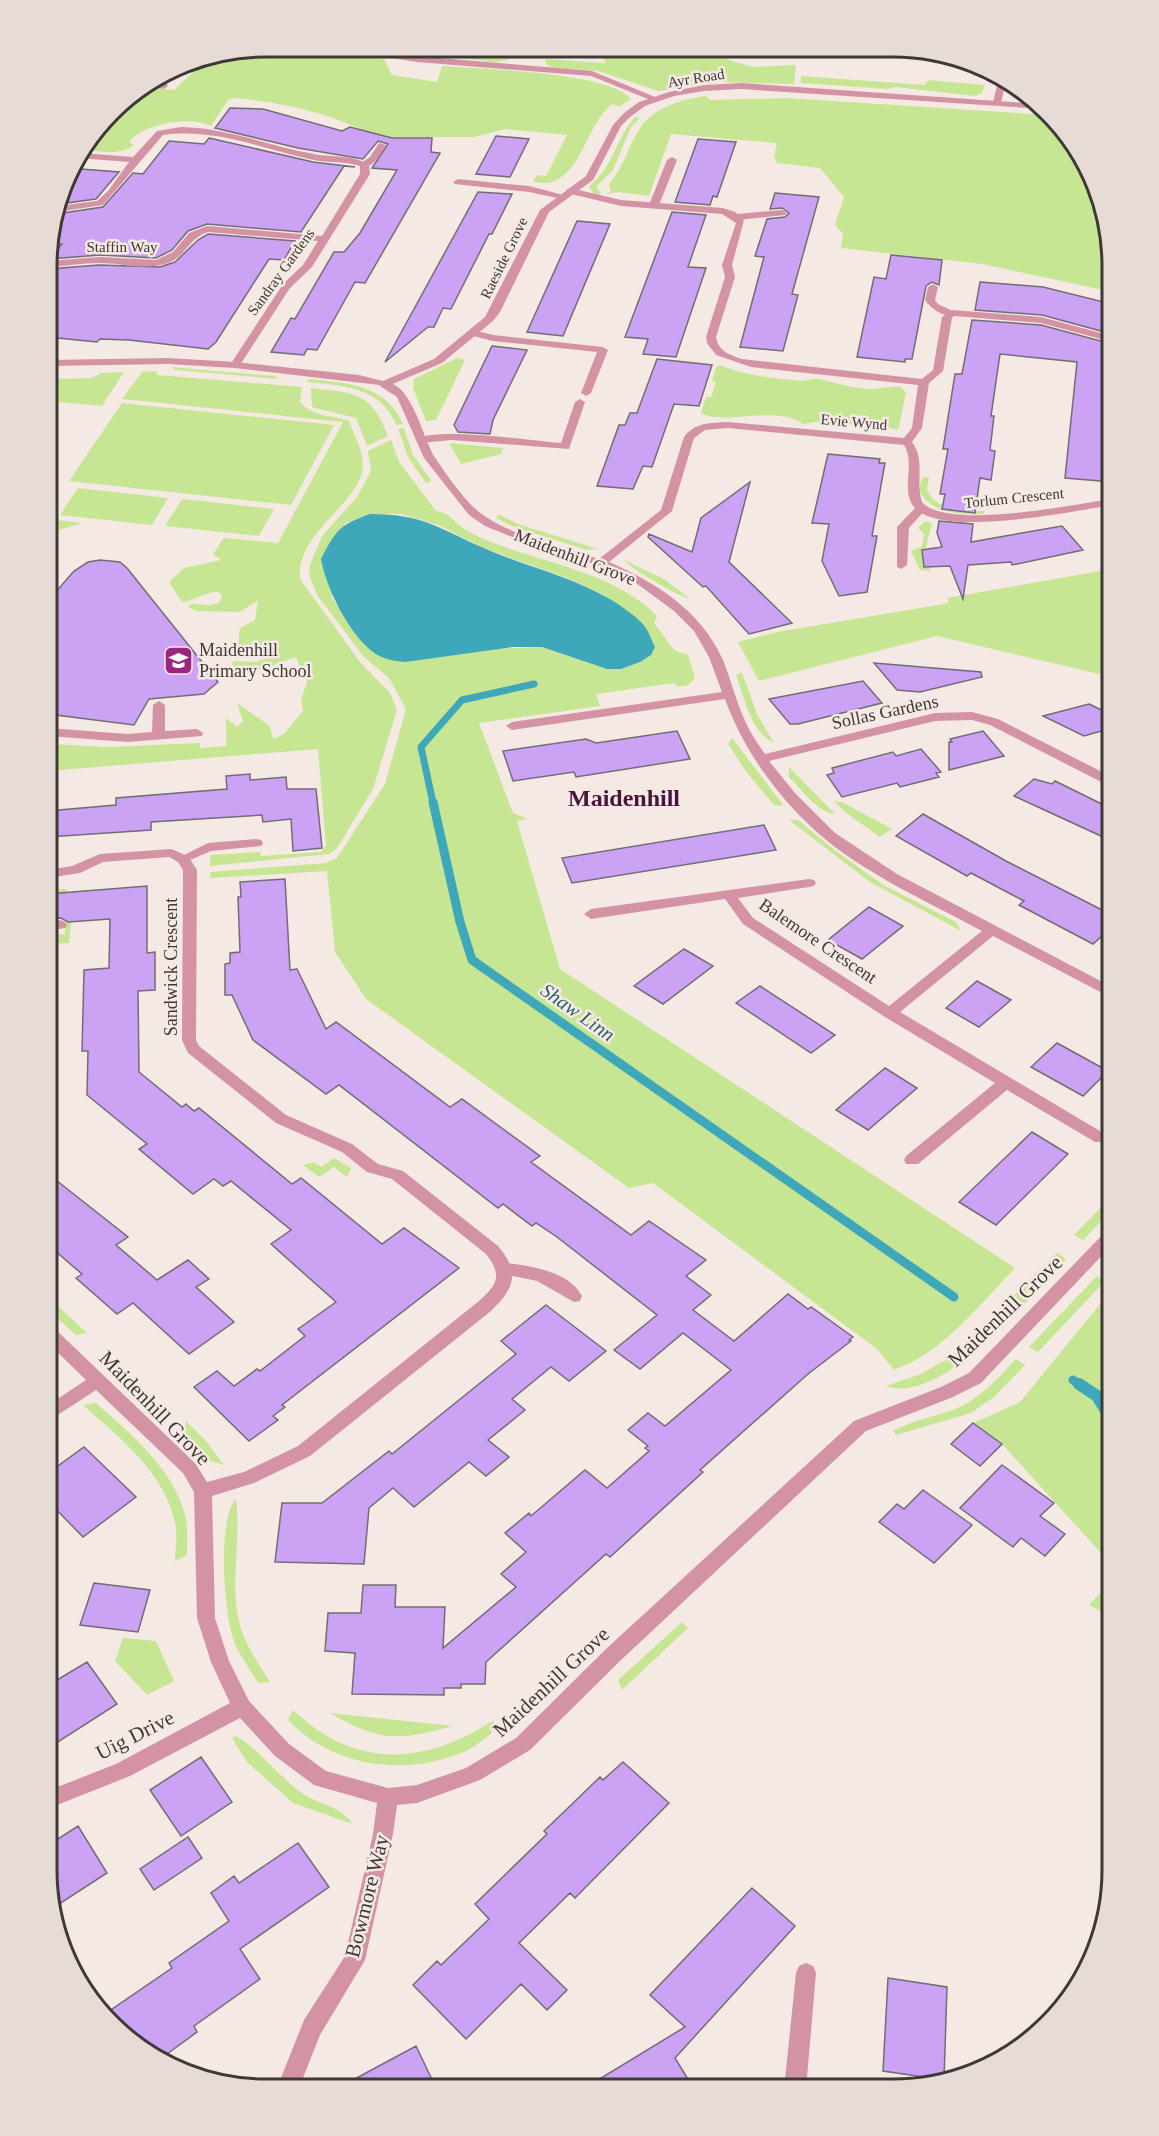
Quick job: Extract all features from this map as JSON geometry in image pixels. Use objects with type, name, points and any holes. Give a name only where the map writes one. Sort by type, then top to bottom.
[{"type":"street","name":"Ayr Road","points":[[407,57],[592,74],[656,99],[704,88],[741,86],[1027,106]]},
{"type":"street","points":[[997,103],[1000,87]]},
{"type":"street","name":"Raeside Grove","points":[[384,384],[438,361],[495,312],[545,210],[590,178],[598,167],[617,125],[627,115],[656,99]]},
{"type":"street","points":[[65,208],[99,203],[111,192],[135,160],[160,133],[190,130],[237,134],[301,154],[364,165]]},
{"type":"street","name":"Sandray Gardens","points":[[235,365],[286,286],[307,267],[365,174],[364,165],[373,159],[382,145]]},
{"type":"street","points":[[88,157],[135,160]]},
{"type":"street","points":[[654,205],[672,160]]},
{"type":"street","points":[[458,183],[528,189],[606,201],[723,211],[736,217],[741,222],[727,266],[730,277],[710,344],[738,362],[924,382],[938,371],[947,317],[962,312],[1041,320],[1102,336]]},
{"type":"street","points":[[736,217],[782,213]]},
{"type":"street","name":"Staffin Way","points":[[57,263],[101,260],[140,264],[165,262],[176,256],[191,234],[207,229],[325,239]]},
{"type":"street","points":[[933,287],[930,300],[934,306],[951,314]]},
{"type":"street","points":[[421,440],[451,437],[565,447],[603,350],[493,338],[473,333]]},
{"type":"street","name":"Maidenhill Grove","points":[[57,363],[168,361],[235,365],[359,378],[384,384],[402,394],[429,458],[472,513],[489,524],[526,539],[601,563],[640,580],[678,608],[699,629],[715,657],[740,724],[761,759],[790,796],[830,836],[892,876],[1102,988]]},
{"type":"street","name":"Evie Wynd","points":[[601,563],[666,511],[689,437],[703,427],[728,425],[907,442],[916,428],[924,382]]},
{"type":"street","points":[[901,565],[903,528],[921,508],[915,500],[914,454],[907,442]]},
{"type":"street","name":"Torlum Crescent","points":[[921,508],[938,516],[970,521],[1102,503]]},
{"type":"street","points":[[512,726],[729,695]]},
{"type":"street","points":[[158,736],[159,705]]},
{"type":"street","name":"Sollas Gardens","points":[[761,759],[935,717],[972,716],[994,722],[1102,777]]},
{"type":"street","points":[[57,733],[128,738],[197,733]]},
{"type":"street","points":[[57,873],[75,870],[100,858],[111,856],[171,853],[183,859],[208,847],[256,843]]},
{"type":"street","name":"Sandwick Crescent","points":[[183,859],[190,870],[189,1040],[193,1049],[281,1119],[347,1148],[373,1168],[397,1176],[492,1250],[501,1259],[505,1269]]},
{"type":"street","name":"Balemore Crescent","points":[[591,914],[809,883]]},
{"type":"street","name":"Balemore Crescent","points":[[729,895],[748,921],[890,1013],[1100,1138]]},
{"type":"street","points":[[890,1013],[993,930]]},
{"type":"street","points":[[912,1160],[1006,1082]]},
{"type":"street","name":"Maidenhill Grove","points":[[57,1341],[189,1468],[203,1491],[206,1618],[220,1662],[242,1707],[282,1750],[321,1779],[388,1797],[417,1794],[446,1785],[473,1774],[523,1744],[613,1655],[860,1425],[895,1410],[949,1393],[975,1378],[1102,1245]]},
{"type":"street","points":[[203,1491],[248,1478],[304,1451],[485,1306],[502,1290],[505,1269],[539,1273],[553,1279],[574,1296]]},
{"type":"street","points":[[57,1408],[98,1380]]},
{"type":"street","name":"Uig Drive","points":[[57,1796],[123,1770],[242,1707]]},
{"type":"street","name":"Bowmore Way","points":[[292,2079],[312,2028],[355,1960],[384,1834],[388,1797]]},
{"type":"street","points":[[796,2079],[806,1973]]},
{"type":"green space","points":[[266,57],[364,57],[384,59],[392,75],[437,82],[442,66],[543,74],[598,83],[618,90],[631,99],[620,106],[612,104],[603,113],[571,168],[562,177],[548,183],[533,182],[537,175],[546,176],[567,135],[506,129],[474,137],[394,137],[390,145],[378,141],[356,155],[377,136],[308,110],[236,98],[228,100],[211,126],[192,121],[167,123],[144,130],[129,142],[134,145],[122,151],[92,151],[109,128],[150,92],[156,88],[174,90],[196,69],[225,61]]},
{"type":"green space","points":[[449,57],[513,57],[493,62]]},
{"type":"green space","points":[[603,57],[727,57],[728,60],[753,67],[796,65],[794,84],[720,82],[658,91],[598,71],[553,68],[546,64],[545,59],[606,63]]},
{"type":"green space","points":[[801,76],[925,85],[928,80],[985,85],[982,93],[975,96],[895,87],[887,89],[801,83]]},
{"type":"green space","points":[[706,96],[710,100],[787,98],[1036,114],[1067,150],[1091,199],[1100,239],[1102,290],[982,264],[841,248],[843,234],[835,225],[844,197],[820,168],[777,163],[774,156],[777,143],[671,134],[649,196],[618,192],[606,194],[611,191],[609,184],[646,121],[661,109],[688,99]]},
{"type":"green space","points":[[635,117],[640,118],[631,127],[613,170],[596,187],[601,193],[599,195],[593,193],[589,186],[604,171],[623,134]]},
{"type":"green space","points":[[457,358],[465,360],[436,420],[426,421],[413,388],[414,379]]},
{"type":"green space","points":[[720,365],[749,374],[780,379],[801,381],[819,379],[867,389],[901,387],[906,393],[898,430],[879,425],[876,430],[869,426],[821,421],[803,424],[792,418],[779,416],[722,417],[701,413],[706,397],[711,397],[716,382],[712,381],[716,367]]},
{"type":"green space","points":[[172,367],[274,376],[278,379],[175,370]]},
{"type":"green space","points":[[156,371],[157,375],[302,387],[300,402],[317,413],[349,421],[360,449],[363,465],[360,479],[308,547],[301,562],[300,579],[360,662],[390,693],[397,710],[373,789],[337,848],[329,854],[210,866],[210,855],[260,852],[261,856],[321,852],[326,846],[318,749],[57,770],[57,744],[108,747],[200,743],[200,748],[226,746],[226,718],[237,727],[243,721],[237,703],[270,726],[273,739],[284,734],[303,711],[301,700],[307,682],[296,657],[260,670],[232,666],[233,661],[256,662],[273,656],[273,648],[268,645],[237,654],[240,628],[255,620],[258,601],[239,612],[196,611],[188,607],[192,604],[219,603],[222,595],[213,592],[182,602],[169,582],[184,568],[221,560],[213,554],[224,538],[278,543],[343,422],[122,399],[142,372]]},
{"type":"green space","points":[[124,372],[102,406],[57,402],[57,379],[92,378],[101,373]]},
{"type":"green space","points":[[310,379],[364,388],[387,401],[403,424],[396,425],[390,412],[371,395],[346,387],[306,382]]},
{"type":"green space","points":[[311,388],[339,391],[368,402],[382,421],[388,436],[367,446],[356,418],[312,407]]},
{"type":"green space","points":[[122,403],[334,425],[291,505],[69,481]]},
{"type":"green space","points":[[404,428],[413,455],[431,480],[430,482],[426,483],[408,457],[398,429]]},
{"type":"green space","points":[[391,440],[399,462],[436,511],[449,516],[466,530],[486,540],[576,570],[620,588],[657,616],[654,623],[674,650],[688,655],[695,678],[688,685],[677,687],[674,683],[596,694],[600,706],[479,723],[513,813],[528,819],[517,821],[560,969],[1015,1268],[974,1312],[929,1352],[894,1370],[877,1349],[653,1183],[629,1188],[366,999],[335,952],[327,871],[211,878],[210,872],[326,863],[337,858],[385,784],[406,709],[389,678],[364,657],[317,595],[309,575],[310,565],[322,536],[357,497],[371,471],[368,451]],"holes":[[[370,514],[401,514],[438,525],[486,549],[567,578],[604,595],[640,662],[621,668],[607,669],[542,647],[374,653],[332,598],[345,523]]]},
{"type":"green space","points":[[449,443],[503,448],[501,454],[461,464]]},
{"type":"green space","points":[[929,477],[927,490],[937,502],[944,506],[968,511],[985,511],[983,514],[956,513],[930,504],[919,490],[922,478]]},
{"type":"green space","points":[[78,488],[168,498],[152,525],[60,515]]},
{"type":"green space","points":[[182,499],[274,509],[259,536],[165,526]]},
{"type":"green space","points":[[498,514],[518,524],[598,549],[587,550],[514,527],[496,518]]},
{"type":"green space","points":[[57,520],[83,523],[59,530],[57,535]]},
{"type":"green space","points":[[925,521],[932,523],[923,558],[931,571],[920,570],[911,551],[922,546],[924,534],[918,528]]},
{"type":"green space","points":[[624,560],[664,579],[689,598],[655,582]]},
{"type":"green space","points":[[1102,571],[1102,675],[937,636],[759,681],[738,642],[777,632],[944,604],[949,602],[947,598]]},
{"type":"green space","points":[[742,673],[757,714],[774,743],[759,731],[749,714],[736,675]]},
{"type":"green space","points":[[732,738],[784,806],[774,805],[747,773],[728,744]]},
{"type":"green space","points":[[789,767],[835,814],[822,809],[810,800],[789,777]]},
{"type":"green space","points":[[834,801],[842,802],[892,829],[880,837],[846,813]]},
{"type":"green space","points":[[789,820],[798,820],[837,852],[885,886],[956,922],[961,931],[870,882]]},
{"type":"green space","points":[[57,889],[65,889],[74,895],[69,943],[57,944],[57,935],[65,934],[66,916],[62,901],[57,901]]},
{"type":"green space","points":[[334,1158],[351,1168],[347,1177],[334,1167],[319,1177],[303,1165],[314,1162],[321,1167]]},
{"type":"green space","points":[[1102,1206],[1102,1220],[1083,1240],[1074,1235]]},
{"type":"green space","points":[[1057,1253],[1066,1259],[1008,1321],[959,1364],[933,1380],[909,1388],[886,1386],[921,1374],[951,1357]]},
{"type":"green space","points":[[1097,1276],[1102,1279],[1102,1284],[1038,1352],[1029,1347]]},
{"type":"green space","points":[[1102,1304],[1102,1554],[1002,1444],[973,1423],[1020,1402]]},
{"type":"green space","points":[[57,1305],[87,1333],[76,1335],[57,1318]]},
{"type":"green space","points":[[1016,1359],[1025,1365],[994,1397],[971,1413],[896,1435],[893,1431],[973,1400]]},
{"type":"green space","points":[[96,1403],[150,1454],[172,1484],[186,1518],[187,1555],[175,1561],[176,1529],[172,1510],[164,1492],[141,1460],[83,1405]]},
{"type":"green space","points":[[186,1421],[207,1442],[224,1465],[208,1460],[185,1434]]},
{"type":"green space","points":[[236,1499],[237,1612],[246,1642],[270,1682],[258,1683],[238,1650],[230,1625],[225,1588],[224,1545],[230,1510]]},
{"type":"green space","points":[[1102,1591],[1102,1612],[1089,1605]]},
{"type":"green space","points":[[682,1622],[688,1628],[622,1690],[618,1680]]},
{"type":"green space","points":[[123,1638],[156,1641],[174,1681],[147,1695],[115,1661]]},
{"type":"green space","points":[[293,1710],[317,1730],[341,1743],[366,1751],[391,1754],[417,1752],[442,1746],[494,1720],[491,1734],[464,1752],[441,1760],[394,1765],[370,1763],[326,1748],[306,1736],[288,1720]]},
{"type":"green space","points":[[330,1713],[453,1726],[418,1734],[390,1736],[376,1734]]},
{"type":"green space","points":[[236,1736],[253,1748],[296,1789],[337,1810],[353,1824],[293,1803],[247,1762],[232,1738]]},
{"type":"water","points":[[370,514],[405,517],[431,524],[486,549],[588,588],[607,597],[642,623],[655,647],[651,655],[621,669],[607,669],[542,647],[513,647],[405,662],[381,656],[364,644],[347,622],[333,596],[321,559],[335,535],[345,525]]},
{"type":"building","points":[[230,108],[263,109],[342,131],[350,127],[392,138],[432,138],[431,152],[440,153],[365,283],[355,282],[317,350],[307,349],[304,355],[271,352],[291,318],[295,319],[334,252],[344,252],[360,233],[397,170],[372,168],[388,144],[378,141],[363,159],[298,148],[215,128]]},
{"type":"building","points":[[496,136],[529,139],[510,177],[476,174]]},
{"type":"building","points":[[209,138],[313,162],[355,167],[344,166],[301,232],[207,224],[188,231],[172,250],[156,258],[100,255],[58,258],[58,248],[62,244],[59,244],[64,213],[103,207],[133,173],[143,174],[169,141],[204,144]]},
{"type":"building","points":[[698,139],[736,142],[717,197],[713,196],[710,205],[675,202]]},
{"type":"building","points":[[81,169],[119,172],[96,199],[67,203]]},
{"type":"building","points":[[478,192],[512,194],[451,309],[443,308],[434,327],[428,327],[385,362]]},
{"type":"building","points":[[775,193],[819,197],[792,294],[798,295],[783,351],[740,347],[764,257],[755,256],[767,219],[785,217],[789,213],[782,208],[770,209]]},
{"type":"building","points":[[672,212],[706,215],[688,267],[706,268],[676,357],[643,354],[648,339],[625,337]]},
{"type":"building","points":[[577,221],[610,224],[563,336],[527,332]]},
{"type":"building","points":[[208,234],[295,241],[284,260],[269,259],[216,342],[208,349],[129,340],[100,339],[97,342],[57,338],[57,268],[99,265],[160,267],[175,262],[198,240]]},
{"type":"building","points":[[891,255],[942,260],[939,285],[932,282],[926,286],[912,359],[905,359],[905,362],[857,357],[874,277],[886,279]]},
{"type":"building","points":[[980,282],[1043,287],[1102,302],[1102,331],[1042,315],[975,310]]},
{"type":"building","points":[[972,320],[1041,325],[1102,341],[1102,481],[1065,478],[1077,362],[1000,354],[991,416],[994,416],[990,450],[995,451],[991,480],[980,478],[975,513],[942,509],[945,494],[940,494],[948,449],[943,449],[955,374],[962,374]]},
{"type":"building","points":[[492,346],[527,350],[493,420],[490,434],[458,432],[454,425]]},
{"type":"building","points":[[657,359],[712,365],[699,406],[674,404],[652,467],[643,466],[633,489],[597,486],[619,425],[625,425],[630,413],[637,413]]},
{"type":"building","points":[[828,454],[880,459],[879,463],[885,463],[872,536],[877,536],[867,592],[839,596],[822,561],[829,524],[812,523]]},
{"type":"building","points":[[750,482],[729,562],[792,623],[749,634],[706,586],[703,587],[648,537],[649,534],[692,552],[701,518]]},
{"type":"building","points":[[939,521],[973,524],[971,542],[1062,526],[1083,550],[1012,565],[1011,562],[968,565],[963,599],[950,566],[924,567],[922,550],[942,547],[937,533]]},
{"type":"building","points":[[100,560],[120,562],[127,568],[218,682],[204,694],[149,699],[134,725],[57,715],[57,591],[74,571],[88,562]]},
{"type":"building","points":[[874,663],[981,672],[982,677],[920,692],[897,690]]},
{"type":"building","points":[[863,681],[882,703],[798,724],[790,724],[769,699]]},
{"type":"building","points":[[1089,704],[1102,710],[1102,731],[1084,736],[1043,716]]},
{"type":"building","points":[[677,731],[690,759],[576,777],[574,772],[513,781],[503,751],[586,739],[596,743]]},
{"type":"building","points":[[983,731],[1004,756],[949,770],[949,742],[952,742],[950,739]]},
{"type":"building","points":[[921,749],[941,772],[936,773],[939,777],[900,787],[897,783],[842,797],[827,775],[834,773],[832,768],[893,752],[896,756]]},
{"type":"building","points":[[250,774],[250,780],[286,777],[287,789],[316,789],[322,848],[293,851],[291,819],[263,822],[262,815],[151,822],[151,830],[57,836],[57,810],[116,805],[116,798],[227,789],[226,776]]},
{"type":"building","points":[[1034,779],[1052,784],[1055,781],[1102,804],[1102,835],[1101,836],[1014,796]]},
{"type":"building","points":[[923,814],[1006,861],[1102,910],[1102,936],[1093,944],[1019,905],[1024,901],[971,873],[967,876],[896,836]]},
{"type":"building","points":[[764,825],[776,850],[572,883],[562,858]]},
{"type":"building","points":[[285,879],[290,970],[297,969],[326,1029],[336,1022],[450,1107],[462,1099],[540,1156],[531,1162],[631,1235],[649,1221],[706,1260],[686,1276],[711,1295],[693,1310],[734,1341],[788,1294],[808,1309],[811,1307],[853,1337],[700,1470],[703,1472],[610,1557],[606,1554],[486,1662],[485,1684],[461,1684],[461,1688],[444,1688],[444,1695],[352,1694],[355,1653],[325,1651],[328,1613],[361,1613],[363,1585],[396,1585],[395,1607],[445,1607],[443,1648],[516,1587],[501,1574],[526,1552],[505,1533],[529,1513],[531,1516],[585,1470],[607,1488],[649,1451],[645,1448],[648,1446],[628,1430],[648,1413],[665,1426],[731,1370],[683,1333],[640,1369],[614,1350],[657,1315],[557,1237],[536,1223],[532,1226],[503,1204],[498,1208],[339,1085],[326,1094],[253,1040],[232,995],[225,995],[225,964],[230,963],[230,953],[240,952],[238,897],[241,897],[240,882]]},
{"type":"building","points":[[147,886],[147,953],[155,952],[155,990],[138,991],[139,1072],[182,1107],[186,1104],[194,1111],[199,1108],[292,1184],[301,1178],[382,1244],[404,1228],[459,1268],[282,1405],[285,1407],[273,1416],[278,1420],[249,1441],[194,1387],[217,1371],[234,1386],[257,1369],[260,1371],[305,1336],[298,1329],[336,1302],[271,1244],[291,1230],[231,1181],[223,1186],[214,1179],[193,1194],[139,1149],[147,1144],[87,1095],[88,1051],[82,1051],[84,970],[109,968],[110,919],[68,922],[57,918],[57,893]]},
{"type":"building","points":[[869,907],[903,926],[862,959],[828,940]]},
{"type":"building","points":[[684,949],[713,966],[663,1004],[634,986]]},
{"type":"building","points":[[977,981],[1011,1000],[979,1027],[946,1008]]},
{"type":"building","points":[[760,986],[835,1035],[811,1053],[736,1003]]},
{"type":"building","points":[[1057,1043],[1102,1068],[1102,1077],[1083,1096],[1031,1067]]},
{"type":"building","points":[[885,1068],[917,1088],[868,1130],[836,1110]]},
{"type":"building","points":[[1032,1132],[1068,1154],[996,1225],[959,1202]]},
{"type":"building","points":[[57,1181],[128,1237],[116,1245],[157,1280],[188,1260],[209,1279],[196,1287],[234,1322],[189,1354],[133,1303],[117,1314],[76,1278],[82,1274],[57,1253]]},
{"type":"building","points":[[546,1305],[606,1351],[569,1381],[551,1367],[512,1399],[525,1410],[488,1440],[509,1457],[486,1476],[469,1462],[414,1507],[393,1488],[369,1508],[364,1564],[275,1562],[282,1503],[322,1503],[389,1451],[392,1454],[516,1354],[501,1341]]},
{"type":"building","points":[[973,1423],[1002,1444],[980,1466],[951,1444]]},
{"type":"building","points":[[84,1447],[136,1497],[83,1537],[57,1510],[57,1467]]},
{"type":"building","points":[[1002,1465],[1054,1503],[1040,1516],[1065,1534],[1045,1556],[1021,1538],[1013,1547],[960,1508]]},
{"type":"building","points":[[923,1490],[972,1525],[934,1563],[879,1522],[897,1504],[904,1509]]},
{"type":"building","points":[[94,1583],[150,1590],[138,1632],[80,1625]]},
{"type":"building","points":[[87,1662],[117,1704],[57,1743],[57,1680]]},
{"type":"building","points":[[201,1757],[232,1802],[181,1836],[150,1790]]},
{"type":"building","points":[[623,1762],[669,1803],[575,1898],[570,1893],[519,1943],[567,1990],[547,2010],[521,1984],[466,2039],[413,1985],[437,1961],[441,1965],[489,1919],[475,1904],[547,1834],[544,1831],[600,1777],[603,1780]]},
{"type":"building","points":[[78,1826],[107,1873],[60,1903],[57,1870],[57,1840]]},
{"type":"building","points":[[188,1837],[202,1858],[154,1890],[140,1869]]},
{"type":"building","points":[[298,1843],[329,1887],[240,1949],[260,1979],[194,2026],[197,2032],[167,2054],[139,2036],[111,2010],[172,1968],[169,1963],[229,1921],[211,1893],[234,1876],[239,1883]]},
{"type":"building","points":[[752,1888],[795,1926],[675,2058],[688,2079],[599,2079],[685,2027],[650,1995]]},
{"type":"building","points":[[888,1978],[947,1987],[944,2072],[922,2077],[883,2071]]},
{"type":"building","points":[[416,2046],[432,2079],[355,2079]]},
{"type":"waterway","name":"Shaw Linn","points":[[433,803],[421,747],[462,700],[534,684]]},
{"type":"waterway","name":"Shaw Linn","points":[[433,802],[460,922],[472,960],[954,1297]]},
{"type":"waterway","name":"Shaw Linn","points":[[1073,1380],[1081,1386]]},
{"type":"waterway","name":"Shaw Linn","points":[[1079,1384],[1097,1396],[1102,1404]]},
{"type":"place","name":"Maidenhill Primary School","points":[[178,660]]},
{"type":"district","name":"Maidenhill","points":[[624,798]]}]
